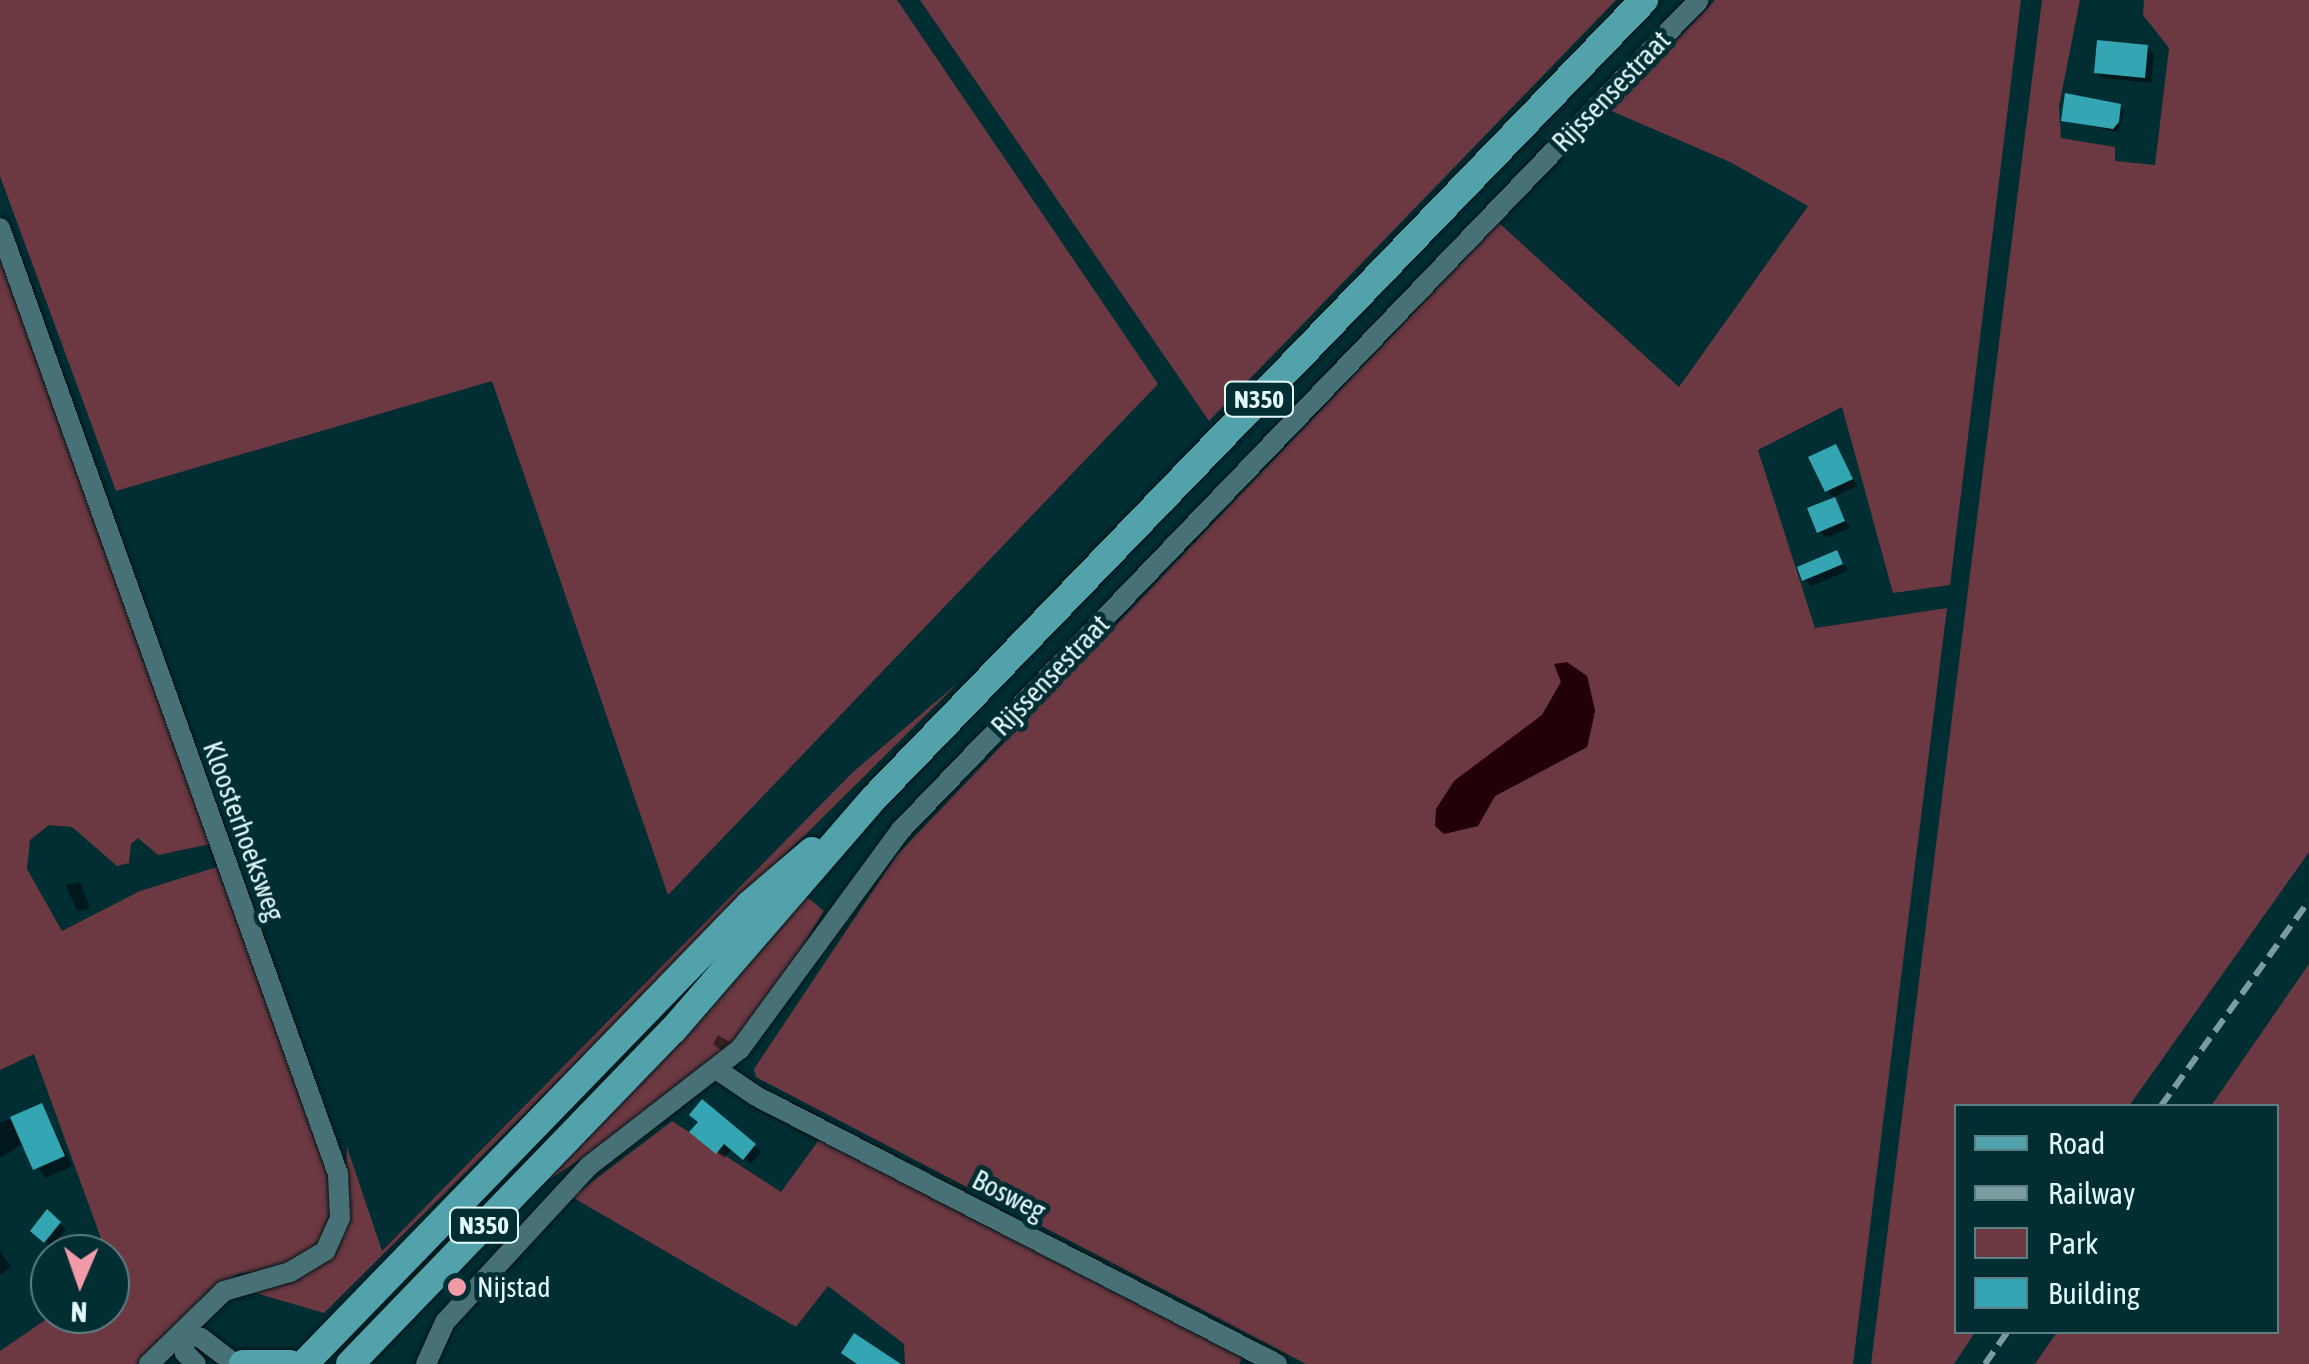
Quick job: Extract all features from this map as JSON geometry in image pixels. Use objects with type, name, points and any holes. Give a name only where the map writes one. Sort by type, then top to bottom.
[{"type":"main road","name":"Rijssensestraat","points":[[350,1364],[700,1002],[874,798],[1644,0]]},
{"type":"main road","name":"Rijssensestraat","points":[[293,1363],[350,1302],[381,1286],[749,905],[874,798]]},
{"type":"main road","name":"Rijssensestraat","points":[[368,1364],[401,1314]]},
{"type":"main road","points":[[239,1364],[293,1363]]},
{"type":"street","name":"Rijssensestraat","points":[[426,1364],[446,1322],[588,1166],[719,1071],[901,830],[1699,0]]},
{"type":"street","name":"Kloosterhoeksweg","points":[[0,228],[338,1174],[340,1218],[325,1250],[290,1272],[224,1291],[150,1364]]},
{"type":"street","name":"Bosweg","points":[[719,1071],[1276,1364]]},
{"type":"street","points":[[196,1364],[184,1353],[182,1333],[201,1338],[239,1364]]},
{"type":"green space","points":[[0,0],[897,0],[1158,384],[668,895],[492,381],[116,491],[0,176]]},
{"type":"green space","points":[[920,0],[1616,0],[1209,421]]},
{"type":"green space","points":[[1715,0],[2021,0],[1950,585],[1893,593],[1842,407],[1758,450],[1815,628],[1947,608],[1853,1364],[1306,1364],[756,1077],[754,1069],[896,856],[1499,223],[1679,387],[1808,206],[1730,162],[1609,110]],"holes":[[[1587,676],[1595,711],[1587,747],[1495,796],[1477,826],[1511,740],[1542,715],[1561,682]]]},
{"type":"green space","points":[[2042,0],[2080,0],[2059,106],[2061,138],[2115,147],[2115,161],[2155,165],[2169,48],[2143,15],[2144,0],[2309,0],[2309,852],[2130,1104],[1954,1104],[1954,1334],[1974,1334],[1954,1364],[1871,1364]]},
{"type":"green space","points":[[0,252],[211,844],[158,855],[138,838],[131,844],[129,863],[117,866],[72,827],[49,825],[30,840],[27,869],[62,931],[140,891],[220,866],[333,1177],[327,1233],[306,1255],[280,1268],[238,1274],[210,1290],[137,1364],[0,1364],[0,1351],[30,1330],[30,1334],[130,1334],[130,1234],[99,1234],[34,1054],[0,1070]]},
{"type":"green space","points":[[959,682],[324,1313],[252,1292],[314,1266],[345,1206],[347,1147],[382,1251],[853,772]]},
{"type":"green space","points":[[806,896],[824,911],[750,1032],[667,1101],[519,1200]]},
{"type":"green space","points":[[2309,964],[2309,1364],[2035,1364],[2056,1334],[2279,1334],[2279,1104],[2212,1104]]},
{"type":"green space","points":[[672,1121],[781,1192],[821,1137],[1244,1355],[1239,1364],[905,1364],[904,1344],[828,1286],[796,1327],[572,1197]]},
{"type":"shaded area","points":[[1567,662],[1587,676],[1595,711],[1587,747],[1495,796],[1478,826],[1444,834],[1435,826],[1436,809],[1454,781],[1542,715],[1561,682],[1554,664]]},
{"type":"building","points":[[2097,40],[2148,45],[2145,78],[2094,73]]},
{"type":"building","points":[[2065,93],[2121,104],[2119,122],[2113,129],[2061,121]]},
{"type":"building","points":[[1836,444],[1853,479],[1825,492],[1808,457]]},
{"type":"building","points":[[1835,497],[1845,521],[1817,533],[1807,508]]},
{"type":"building","points":[[1837,550],[1843,564],[1802,581],[1797,567]]},
{"type":"building","points":[[702,1099],[756,1144],[743,1160],[724,1144],[716,1154],[689,1132],[698,1122],[689,1115]]},
{"type":"building","points":[[42,1103],[65,1156],[33,1170],[10,1117]]},
{"type":"building","points":[[47,1209],[61,1222],[51,1234],[30,1231]]},
{"type":"building","points":[[854,1333],[901,1364],[857,1364],[841,1353]]},
{"type":"railway","points":[[2162,1104],[2309,901]]},
{"type":"railway","points":[[1985,1364],[2006,1334]]},
{"type":"place","name":"Nijstad","points":[[457,1287]]}]
